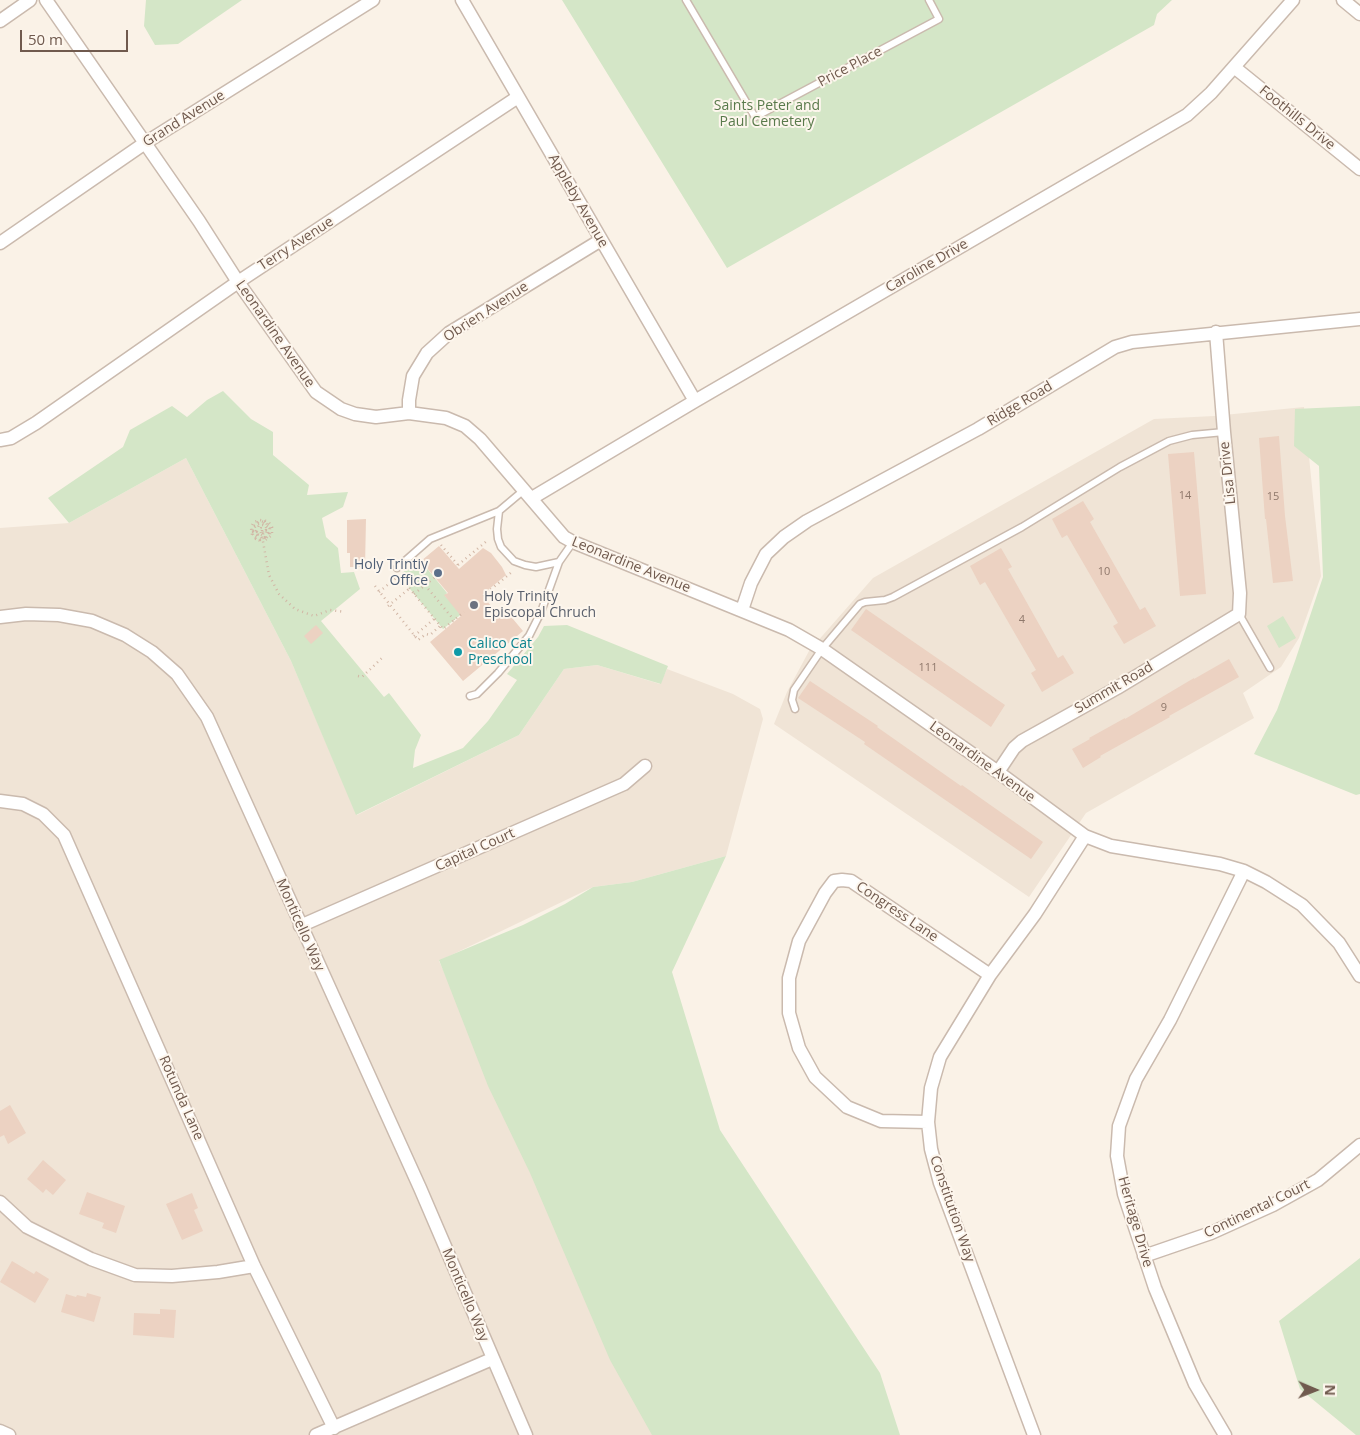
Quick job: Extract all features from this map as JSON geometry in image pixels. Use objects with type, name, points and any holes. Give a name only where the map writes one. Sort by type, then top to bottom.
[{"type":"street","points":[[0,21],[30,0]]},
{"type":"street","name":"Leonardine Avenue","points":[[46,0],[238,282],[316,392],[341,409],[355,414],[376,417],[409,413],[446,418],[465,426],[480,440],[564,537],[789,630],[822,649],[998,772],[1085,836],[1111,846],[1220,864],[1244,871],[1266,882],[1302,904],[1339,943],[1360,976]]},
{"type":"street","name":"Grand Avenue","points":[[0,243],[145,143],[373,0]]},
{"type":"street","name":"Appleby Avenue","points":[[462,0],[695,401]]},
{"type":"street","name":"Caroline Drive","points":[[528,494],[695,401],[1187,115],[1211,93],[1293,0]]},
{"type":"street","points":[[1343,0],[1360,14]]},
{"type":"street","name":"Foothills Drive","points":[[1234,67],[1360,168]]},
{"type":"street","name":"Terry Avenue","points":[[0,440],[11,438],[36,423],[238,282],[518,97]]},
{"type":"street","name":"Obrien Avenue","points":[[409,413],[413,376],[427,353],[449,333],[601,240]]},
{"type":"street","name":"Ridge Road","points":[[742,610],[751,583],[766,554],[784,537],[807,521],[978,429],[1115,347],[1132,342],[1216,332],[1360,319]]},
{"type":"street","name":"Lisa Drive","points":[[1216,332],[1240,593],[1239,614]]},
{"type":"street","name":"Monticello Way","points":[[0,617],[26,614],[59,615],[92,621],[125,635],[152,652],[178,674],[207,717],[420,1188],[526,1435]]},
{"type":"street","name":"Summit Road","points":[[998,772],[1010,752],[1022,741],[1117,688],[1239,614]]},
{"type":"street","name":"Capital Court","points":[[300,926],[624,784],[645,766]]},
{"type":"street","name":"Rotunda Lane","points":[[0,802],[23,804],[30,807],[43,814],[64,835],[254,1266],[334,1428]]},
{"type":"street","name":"Constitution Way","points":[[1031,1434],[940,1183],[931,1148],[928,1122],[931,1088],[940,1058],[990,975],[1035,914],[1085,836]]},
{"type":"street","name":"Heritage Drive","points":[[1225,1435],[1194,1384],[1155,1288],[1124,1194],[1117,1156],[1119,1126],[1136,1079],[1170,1020],[1244,871]]},
{"type":"street","name":"Congress Lane","points":[[928,1122],[881,1121],[847,1108],[815,1077],[799,1048],[789,1013],[789,978],[799,941],[825,893],[834,881],[851,881],[990,975]]},
{"type":"street","name":"Continental Court","points":[[1144,1256],[1211,1233],[1273,1205],[1318,1180],[1360,1144]]},
{"type":"street","points":[[0,1202],[27,1227],[91,1259],[135,1275],[181,1275],[218,1272],[254,1266]]},
{"type":"street","name":"Monticello Way","points":[[316,1435],[492,1359]]},
{"type":"street","points":[[0,1431],[9,1435]]},
{"type":"lane","name":"Price Place","points":[[686,0],[755,117],[939,19],[928,0]]},
{"type":"lane","points":[[796,709],[792,700],[794,690],[822,649],[860,604],[893,597],[1022,527],[1120,467],[1169,441],[1192,435],[1224,432]]},
{"type":"lane","points":[[397,568],[430,539],[499,512],[528,494]]},
{"type":"lane","points":[[499,512],[497,532],[501,548],[514,561],[536,567],[559,562]]},
{"type":"lane","points":[[470,696],[476,694],[498,673],[529,636],[541,612],[559,562],[574,542]]},
{"type":"lane","points":[[1239,614],[1270,668]]},
{"type":"path","points":[[261,529],[263,529],[263,533],[266,530],[263,534],[264,541],[272,535],[271,524],[264,520],[260,520],[254,522],[251,528],[252,535],[256,540],[262,541],[254,532],[260,540],[254,536],[252,526],[254,524],[260,521],[256,524],[253,530],[256,526],[261,523],[265,524],[270,529],[266,523],[261,521],[266,522],[270,526],[270,535],[266,539],[270,531],[265,537],[267,531],[265,526],[257,526],[256,531],[257,534],[262,536],[269,575],[279,594],[295,609],[314,616],[330,610],[345,612]]},
{"type":"path","points":[[433,549],[440,543],[458,565],[497,532]]},
{"type":"path","points":[[483,596],[522,564]]},
{"type":"path","points":[[380,592],[402,574],[401,578],[443,629],[464,612]]},
{"type":"path","points":[[414,594],[435,577]]},
{"type":"path","points":[[425,585],[454,620]]},
{"type":"path","points":[[375,586],[418,640],[426,634],[430,635],[440,626]]},
{"type":"path","points":[[389,605],[410,588]]},
{"type":"path","points":[[414,636],[434,619]]},
{"type":"path","points":[[358,676],[362,677],[382,658]]},
{"type":"shaded area","points":[[1304,407],[1321,576],[1299,638],[1281,667],[1243,693],[1254,718],[1086,813],[1029,897],[774,724],[787,692],[809,651],[873,578],[1154,419],[1214,416]]},
{"type":"shaded area","points":[[186,458],[291,661],[357,815],[519,735],[564,669],[597,665],[660,684],[667,669],[733,694],[760,709],[763,719],[726,856],[632,882],[593,887],[439,961],[656,1435],[0,1435],[0,528],[69,523]]},
{"type":"green space","points":[[146,0],[242,0],[178,44],[155,45],[144,26]]},
{"type":"green space","name":"Saints Peter and Paul Cemetery","points":[[562,0],[1172,0],[1157,14],[1154,25],[727,268]]},
{"type":"green space","points":[[223,391],[251,419],[273,432],[273,455],[309,485],[307,495],[348,492],[343,507],[322,518],[326,537],[338,548],[341,573],[354,572],[360,589],[321,621],[384,697],[389,693],[421,735],[415,750],[413,768],[463,748],[488,721],[517,680],[507,674],[538,637],[544,626],[567,625],[668,666],[661,684],[597,665],[564,669],[519,735],[356,815],[291,661],[186,458],[69,523],[48,498],[123,447],[130,430],[172,406],[187,417],[207,400]]},
{"type":"green space","points":[[1360,406],[1360,794],[1356,795],[1254,754],[1277,710],[1323,577],[1319,466],[1294,446],[1295,409]]},
{"type":"green space","points":[[420,560],[447,593],[445,596],[464,612],[443,629],[401,578],[402,573]]},
{"type":"green space","points":[[1283,616],[1296,638],[1279,648],[1267,626]]},
{"type":"green space","points":[[726,856],[672,972],[720,1130],[880,1373],[900,1435],[652,1435],[610,1360],[530,1173],[488,1086],[439,960],[523,925],[565,904],[593,887],[632,882]]},
{"type":"green space","points":[[1360,1258],[1360,1435],[1356,1435],[1300,1389],[1279,1321]]},
{"type":"building","points":[[1279,436],[1285,516],[1293,581],[1273,583],[1265,519],[1259,438]]},
{"type":"building","points":[[1194,452],[1206,594],[1180,596],[1168,454]]},
{"type":"building","points":[[1083,501],[1094,519],[1090,522],[1140,610],[1145,607],[1156,626],[1124,644],[1113,626],[1118,623],[1067,535],[1062,538],[1052,519]]},
{"type":"building","points":[[366,519],[365,567],[350,567],[350,553],[347,553],[347,520]]},
{"type":"building","name":"Holy Trinity Episcopal Chruch","points":[[439,546],[459,569],[483,548],[491,553],[506,575],[482,595],[497,613],[503,607],[523,631],[463,681],[430,642],[461,616],[444,595],[448,593],[421,561]]},
{"type":"building","points":[[1001,548],[1012,567],[1008,569],[1058,658],[1063,655],[1074,673],[1042,692],[1031,673],[1036,670],[985,582],[980,585],[970,566]]},
{"type":"building","points":[[866,609],[1005,705],[991,727],[851,630]]},
{"type":"building","points":[[316,625],[323,633],[311,644],[304,636]]},
{"type":"building","points":[[1229,659],[1239,677],[1100,756],[1083,768],[1072,749]]},
{"type":"building","points":[[810,681],[878,726],[1043,842],[1031,859],[864,744],[865,742],[798,698]]},
{"type":"building","points":[[10,1105],[26,1133],[8,1144],[4,1135],[0,1137],[0,1111]]},
{"type":"building","points":[[43,1160],[66,1180],[53,1195],[46,1189],[43,1193],[27,1179]]},
{"type":"building","points":[[87,1192],[125,1206],[116,1233],[102,1228],[104,1223],[79,1214]]},
{"type":"building","points":[[192,1193],[198,1208],[194,1210],[203,1231],[182,1240],[166,1204]]},
{"type":"building","points":[[12,1261],[34,1274],[36,1271],[49,1279],[35,1303],[0,1282]]},
{"type":"building","points":[[87,1293],[101,1297],[94,1322],[61,1312],[66,1294],[86,1297]]},
{"type":"building","points":[[160,1309],[176,1310],[174,1338],[133,1335],[134,1313],[160,1314]]},
{"type":"place","name":"Holy Trintiy Office","points":[[438,573]]},
{"type":"place","name":"Holy Trinity Episcopal Chruch","points":[[474,605]]},
{"type":"place","name":"Calico Cat Preschool","points":[[458,652]]}]
